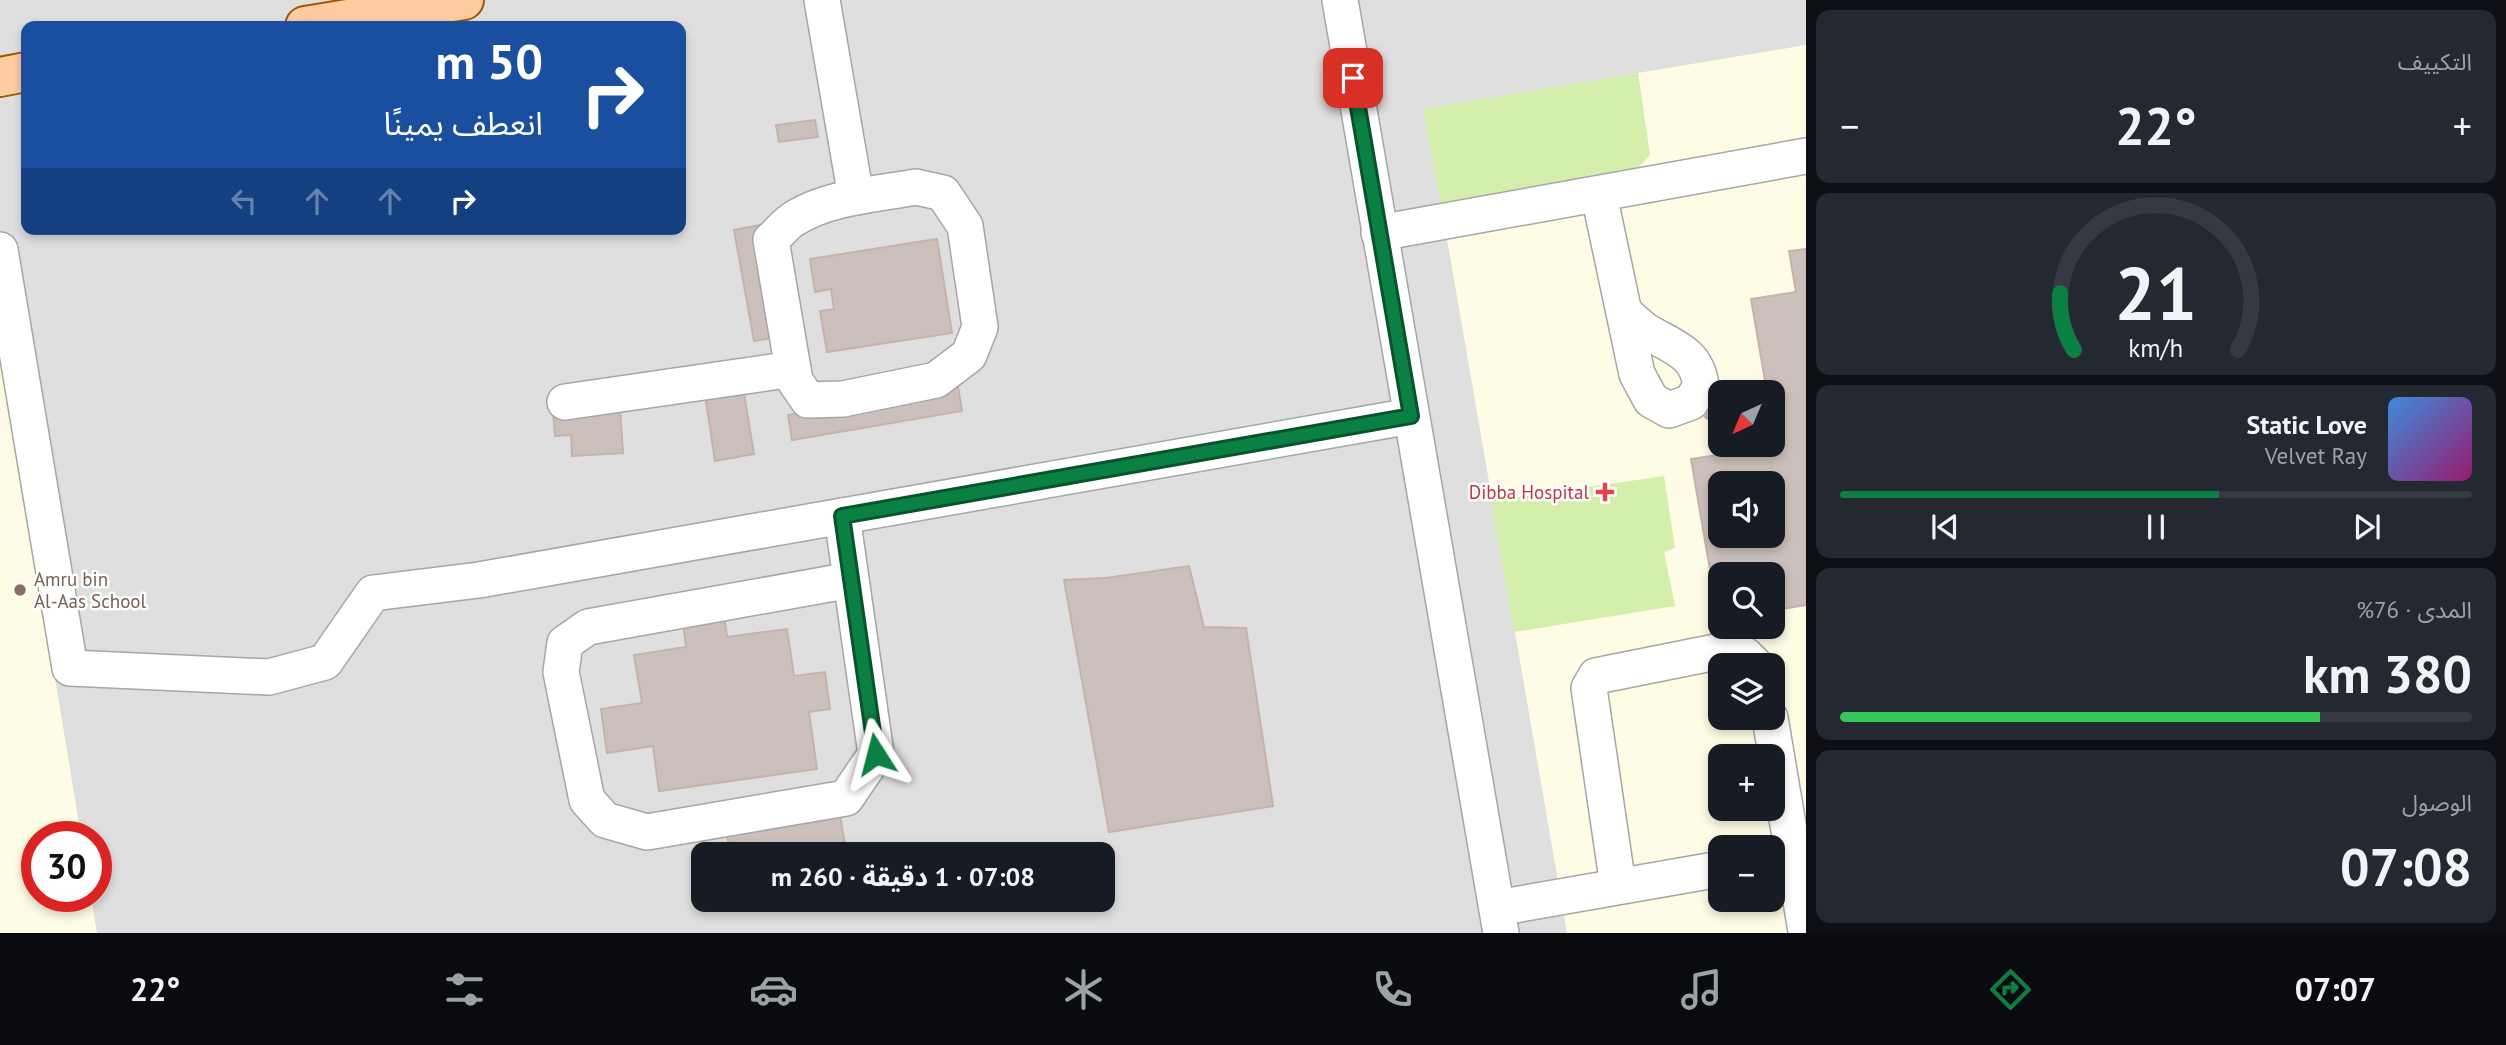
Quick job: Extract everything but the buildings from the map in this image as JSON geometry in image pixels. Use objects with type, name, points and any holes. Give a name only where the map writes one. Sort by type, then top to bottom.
[{"type":"main road","points":[[336,21],[464,0]]},
{"type":"main road","points":[[0,76],[21,73]]},
{"type":"street","points":[[822,0],[856,197]]},
{"type":"street","points":[[1340,0],[1499,920],[1618,886],[1708,871]]},
{"type":"street","points":[[1379,233],[1806,156]]},
{"type":"street","points":[[916,187],[943,193],[965,226],[980,327],[969,355],[936,380],[843,399],[808,400],[795,381],[771,240],[793,218],[819,207],[856,197],[916,187]]},
{"type":"street","points":[[1599,195],[1625,313]]},
{"type":"street","points":[[0,250],[70,667],[270,677],[325,662],[373,593],[480,580],[1411,416]]},
{"type":"street","points":[[565,402],[793,369]]},
{"type":"street","points":[[842,516],[876,754],[846,798],[647,832],[605,820],[587,800],[561,672],[565,643],[588,627],[851,580]]},
{"type":"street","points":[[1711,653],[1726,650],[1736,653]]},
{"type":"street","points":[[1618,886],[1589,688],[1596,676],[1708,654]]},
{"type":"street","points":[[1772,730],[1790,858],[1806,931]]},
{"type":"shaded area","points":[[0,0],[1806,0],[1806,933],[0,933]]},
{"type":"shaded area","name":"Dibba Hospital","points":[[1806,45],[1806,933],[1567,933],[1423,109]]},
{"type":"shaded area","name":"Amru bin Al-Aas School","points":[[0,344],[79,821],[21,821],[21,912],[94,912],[97,933],[0,933]]},
{"type":"green space","points":[[1638,73],[1650,155],[1636,170],[1441,204],[1423,109]]},
{"type":"green space","points":[[1664,476],[1675,548],[1664,552],[1675,606],[1514,632],[1491,501]]},
{"type":"place","name":"Dibba Hospital","points":[[1605,492]]},
{"type":"place","name":"Amru bin Al-Aas School","points":[[20,590]]},
{"type":"route","points":[[876,754],[842,516],[1411,416],[1353,78]]}]
